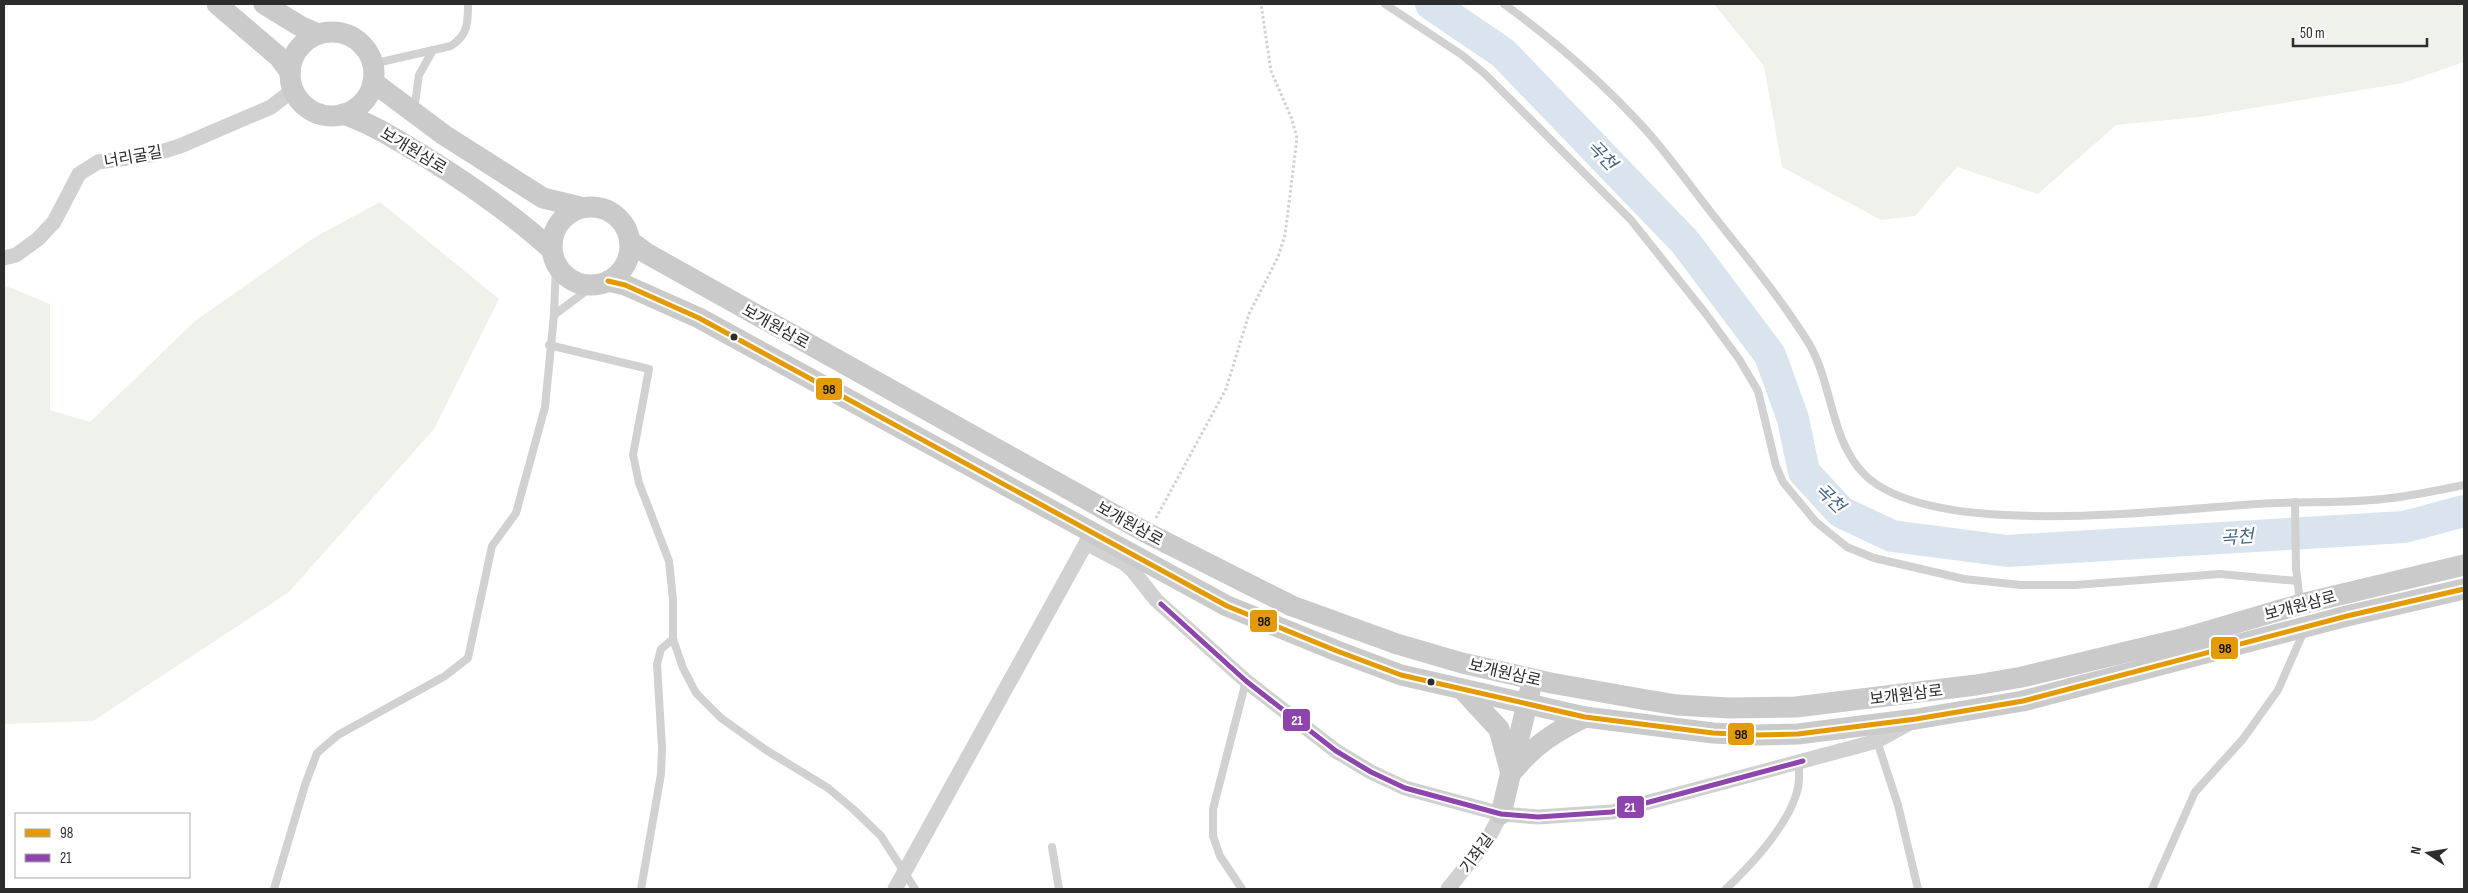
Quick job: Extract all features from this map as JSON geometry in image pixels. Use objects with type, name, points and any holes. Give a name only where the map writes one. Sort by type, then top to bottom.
[{"type":"main road","name":"보개원삼로","points":[[217,4],[279,57],[303,104],[317,113],[334,116],[343,114],[386,132],[460,178],[528,228],[554,257],[561,272],[576,283],[625,285],[699,318],[1089,538],[1228,606],[1281,629],[1401,675],[1585,717],[1713,733],[1755,735],[1798,734],[1916,719],[2023,701],[2306,627],[2464,589]]},
{"type":"main road","name":"보개원삼로","points":[[264,4],[300,26],[318,34],[334,32],[350,36],[365,48],[372,73],[413,115],[543,198],[580,207],[597,206],[613,213],[624,225],[630,242],[646,253],[1147,533],[1292,606],[1397,644],[1462,663],[1533,679],[1676,705],[1757,708],[1796,707],[1920,693],[2022,677],[2185,638],[2301,604],[2464,565]]},
{"type":"main road","points":[[291,81],[291,64],[298,49],[318,34]]},
{"type":"main road","points":[[343,114],[351,111],[365,99],[372,73]]},
{"type":"main road","points":[[554,257],[552,237],[559,222],[565,215],[580,207]]},
{"type":"main road","points":[[601,283],[624,266],[628,259],[630,242]]},
{"type":"main road","points":[[1501,814],[1533,679]]},
{"type":"main road","points":[[1461,689],[1499,729],[1511,773]]},
{"type":"main road","points":[[1511,773],[1524,757],[1544,739],[1585,717]]},
{"type":"street","name":"너리굴길","points":[[4,258],[16,255],[38,239],[54,222],[79,174],[98,162],[151,155],[180,146],[271,107],[291,81]]},
{"type":"street","name":"보개원삼로","points":[[1089,538],[1133,571],[1156,600],[1246,681],[1336,751],[1371,772],[1406,788],[1501,814],[1538,818],[1612,812],[1876,740],[1916,719]]},
{"type":"street","points":[[895,889],[1089,538]]},
{"type":"street","name":"기좌길","points":[[1448,889],[1488,839],[1501,814]]},
{"type":"lane","points":[[372,73],[434,50],[451,46],[460,40],[467,31],[468,4]]},
{"type":"lane","points":[[1386,4],[1462,55],[1485,74],[1631,220],[1706,314],[1739,359],[1758,391],[1776,466],[1783,482],[1816,522],[1847,547],[1874,558],[1964,579],[2021,586],[2075,586],[2220,574],[2297,581]]},
{"type":"lane","points":[[1504,4],[1589,74],[1646,130],[1775,292],[1810,344],[1821,368],[1842,435],[1853,462],[1867,477],[1888,491],[1914,501],[1952,510],[2042,516],[2187,511],[2296,502],[2391,499],[2464,485]]},
{"type":"lane","points":[[413,115],[419,75],[434,50]]},
{"type":"lane","points":[[274,889],[305,785],[317,753],[338,735],[445,676],[468,658],[492,546],[516,513],[533,457],[545,407],[549,345],[554,315],[554,257]]},
{"type":"lane","points":[[554,315],[601,283]]},
{"type":"lane","points":[[549,345],[649,368],[633,456],[639,483],[669,561],[673,600],[672,639],[683,668],[696,693],[721,718],[766,750],[828,788],[853,809],[881,836],[914,889]]},
{"type":"lane","points":[[2296,502],[2296,568],[2301,604]]},
{"type":"lane","points":[[2152,889],[2195,792],[2243,739],[2278,690],[2306,627]]},
{"type":"lane","points":[[641,889],[661,774],[662,748],[657,664],[661,649],[672,639]]},
{"type":"lane","points":[[1242,889],[1220,856],[1213,836],[1212,809],[1246,681]]},
{"type":"lane","points":[[1876,740],[1898,805],[1918,889]]},
{"type":"lane","points":[[1726,889],[1745,871],[1786,817],[1797,792],[1800,762]]},
{"type":"lane","points":[[1052,847],[1059,889]]},
{"type":"path","points":[[1147,533],[1226,389],[1248,314],[1278,257],[1285,235],[1297,138],[1291,117],[1271,71],[1261,4]]},
{"type":"shaded area","points":[[1714,4],[2464,4],[2464,62],[2403,83],[2199,117],[2116,125],[2038,194],[1957,167],[1915,216],[1881,220],[1782,167],[1764,66]]},
{"type":"shaded area","points":[[380,202],[499,299],[434,429],[288,593],[93,721],[4,724],[4,285],[50,304],[50,410],[90,422],[195,321],[315,237]]},
{"type":"waterway","name":"곡천","points":[[1431,4],[1503,53],[1685,242],[1770,355],[1793,419],[1804,472],[1841,512],[1892,536],[2007,551],[2404,527],[2464,511]]},
{"type":"transit line","name":"98","points":[[608,281],[625,285],[699,318],[1227,606],[1401,675],[1585,717],[1713,733],[1755,735],[1798,734],[1916,719],[2023,701],[2347,616],[2464,589]]},
{"type":"transit line","name":"21","points":[[1161,604],[1246,681],[1336,751],[1371,772],[1405,788],[1501,814],[1538,817],[1612,812],[1803,761]]}]
